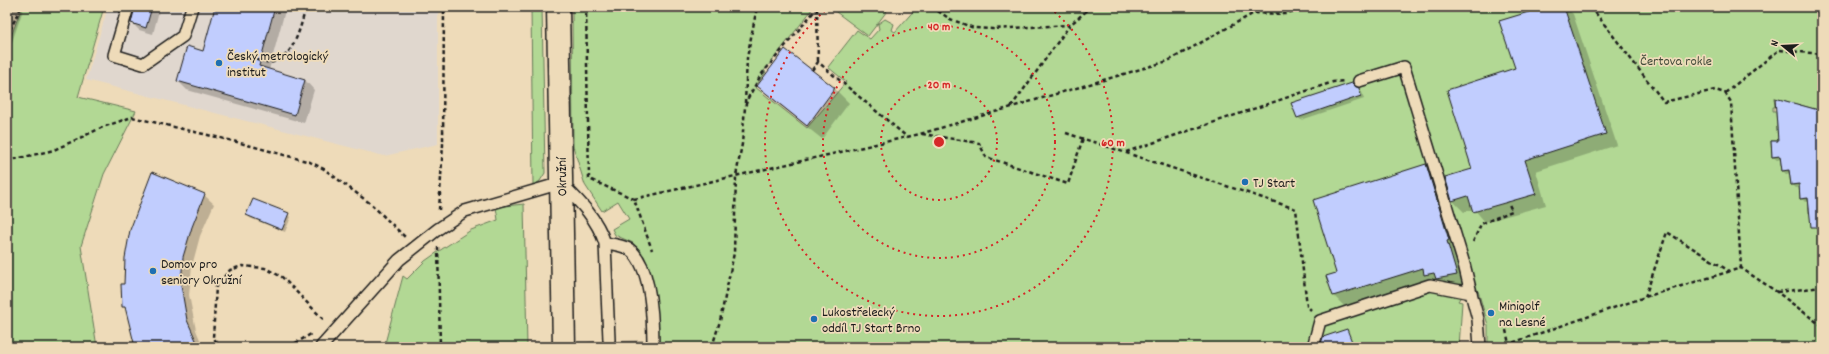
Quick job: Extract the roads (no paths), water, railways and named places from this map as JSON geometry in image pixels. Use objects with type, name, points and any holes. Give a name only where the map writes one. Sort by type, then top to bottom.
[{"type":"street","name":"Okružní","points":[[558,7],[564,347]]},
{"type":"lane","points":[[128,7],[114,55],[143,64],[183,36],[192,7]]},
{"type":"lane","points":[[1359,81],[1404,67],[1464,264],[1478,319],[1480,347]]},
{"type":"lane","points":[[321,347],[399,260],[465,211],[561,183],[582,203],[599,227],[605,243],[609,340]]},
{"type":"lane","points":[[605,243],[629,249],[636,256],[651,295],[653,347]]},
{"type":"lane","points":[[1313,347],[1320,321],[1430,285],[1471,293]]},
{"type":"place","name":"Český metrologický institut","points":[[219,63]]},
{"type":"place","name":"TJ Start","points":[[1245,182]]},
{"type":"place","name":"Domov pro seniory Okružní","points":[[153,271]]},
{"type":"place","name":"Minigolf na Lesné","points":[[1491,313]]},
{"type":"place","name":"Lukostřelecký oddíl TJ Start Brno","points":[[814,319]]},
{"type":"park label","name":"Čertova rokle","points":[[1676,60]]}]
